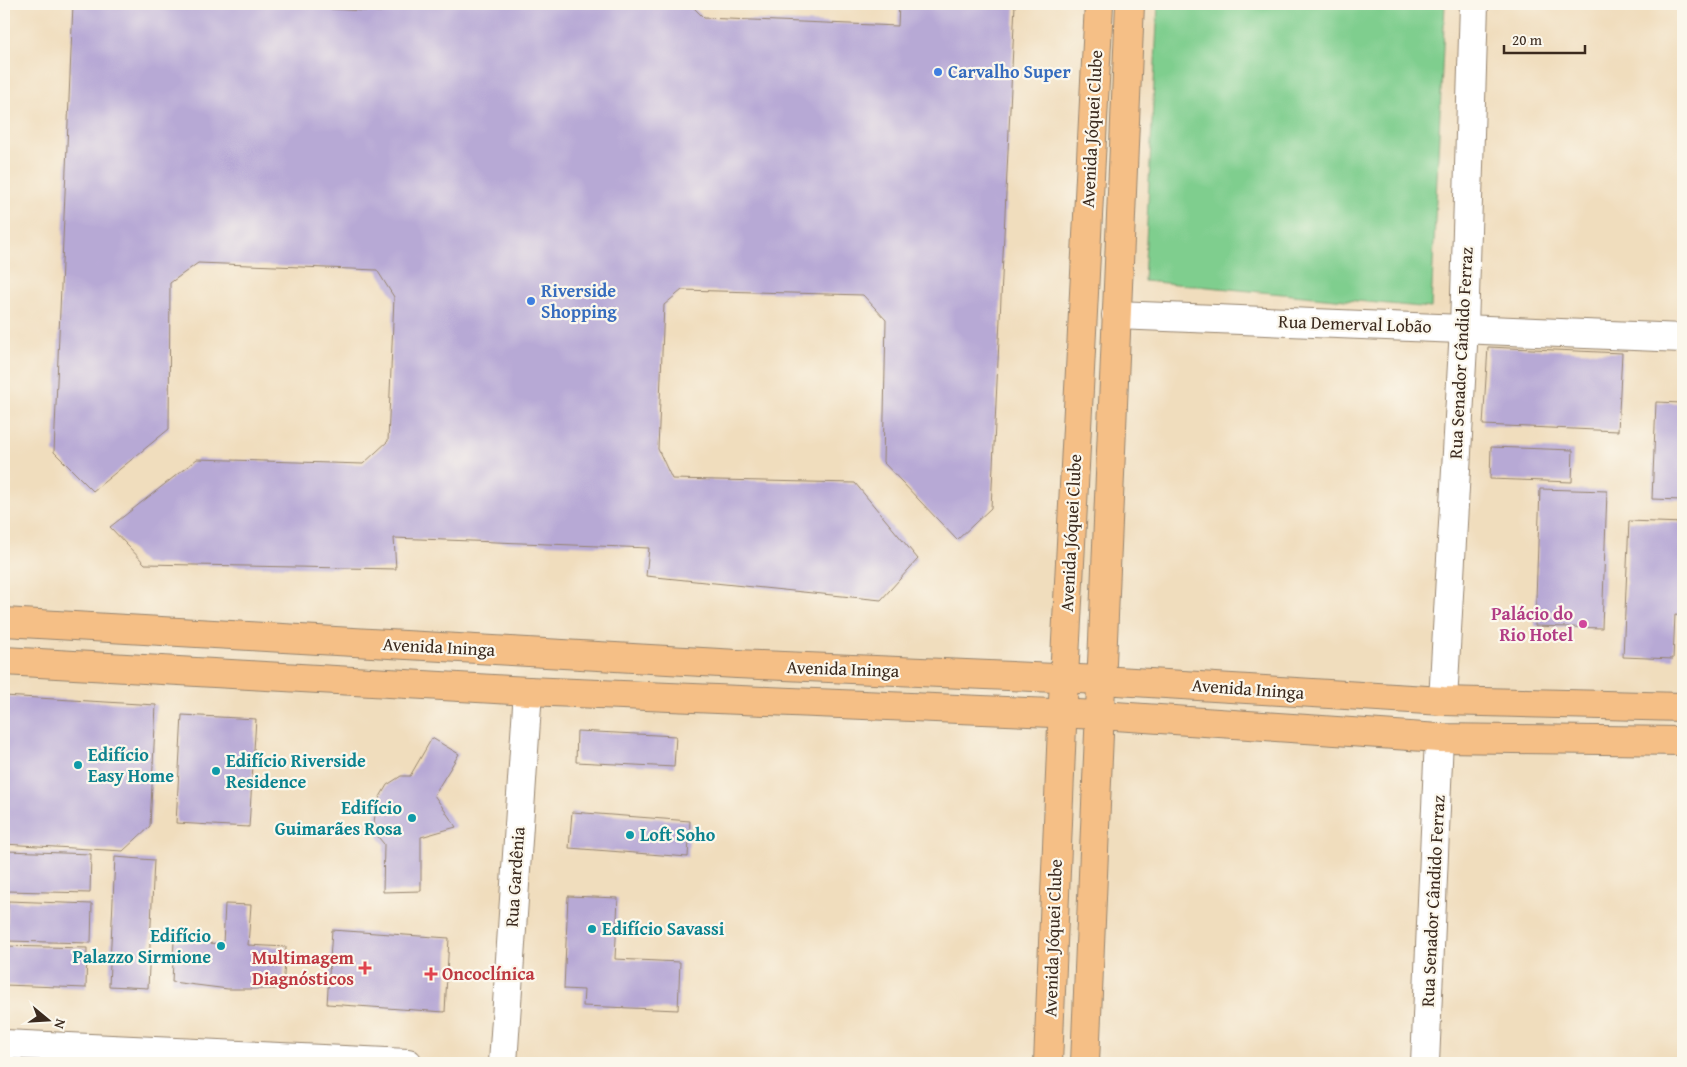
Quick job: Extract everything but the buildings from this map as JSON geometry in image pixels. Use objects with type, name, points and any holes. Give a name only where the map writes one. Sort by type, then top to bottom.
[{"type":"main road","name":"Avenida Jóquei Clube","points":[[1048,1063],[1064,678],[1099,4]]},
{"type":"main road","name":"Avenida Jóquei Clube","points":[[1085,1063],[1130,4]]},
{"type":"main road","name":"Avenida Ininga","points":[[4,622],[737,664],[1101,680],[1443,701],[1683,707]]},
{"type":"main road","name":"Avenida Ininga","points":[[4,661],[528,691],[1063,713],[1439,738],[1683,741]]},
{"type":"street","name":"Rua Senador Cândido Ferraz","points":[[1443,701],[1464,328],[1474,4]]},
{"type":"street","name":"Rua Demerval Lobão","points":[[1116,315],[1683,338]]},
{"type":"street","name":"Rua Gardênia","points":[[503,1063],[528,691]]},
{"type":"street","name":"Rua Senador Cândido Ferraz","points":[[1425,1063],[1439,738]]},
{"type":"street","points":[[4,1044],[408,1063]]},
{"type":"green space","points":[[1158,4],[1445,4],[1431,308],[1144,281]]},
{"type":"place","name":"Carvalho Super","points":[[938,72]]},
{"type":"place","name":"Riverside Shopping","points":[[531,301]]},
{"type":"place","name":"Palácio do Rio Hotel","points":[[1583,624]]},
{"type":"place","name":"Edifício Easy Home","points":[[78,765]]},
{"type":"place","name":"Edifício Riverside Residence","points":[[216,771]]},
{"type":"place","name":"Edifício Guimarães Rosa","points":[[412,818]]},
{"type":"place","name":"Loft Soho","points":[[630,835]]},
{"type":"place","name":"Edifício Savassi","points":[[592,929]]},
{"type":"place","name":"Edifício Palazzo Sirmione","points":[[221,946]]},
{"type":"place","name":"Multimagem Diagnósticos","points":[[365,968]]},
{"type":"place","name":"Oncoclínica","points":[[431,974]]}]
